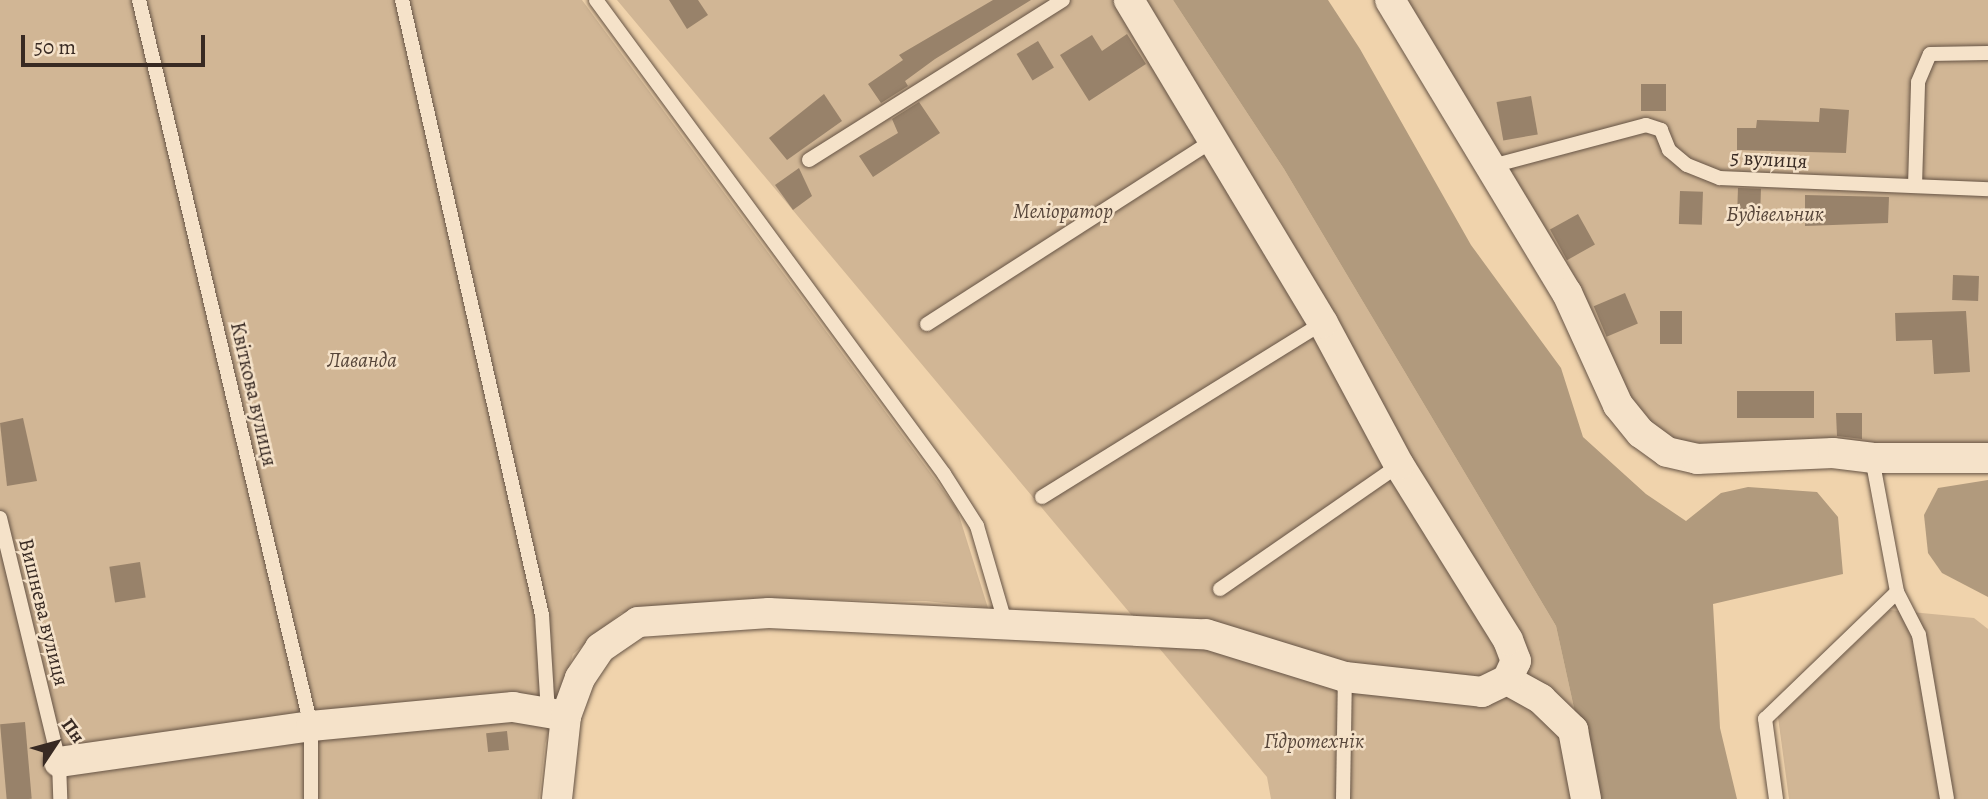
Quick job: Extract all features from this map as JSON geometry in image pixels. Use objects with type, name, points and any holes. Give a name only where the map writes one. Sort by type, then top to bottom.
[{"type":"street","points":[[557,799],[557,714],[600,648],[638,622],[769,612],[1206,634],[1345,677],[1482,692],[1507,680],[1516,661],[1508,640],[1399,465],[1323,323],[1129,0]]},
{"type":"street","points":[[1390,0],[1567,293],[1618,405],[1641,433],[1667,452],[1698,459],[1833,453],[1872,458],[1988,458]]},
{"type":"street","points":[[1507,680],[1541,699],[1573,730],[1586,799]]},
{"type":"street","points":[[59,762],[311,726],[513,706],[557,714]]},
{"type":"lane","name":"Квіткова вулиця","points":[[139,0],[311,726],[311,799]]},
{"type":"lane","points":[[402,0],[542,615],[557,714]]},
{"type":"lane","points":[[596,0],[944,474],[976,526],[1005,622]]},
{"type":"lane","points":[[809,160],[1063,0]]},
{"type":"lane","points":[[1915,186],[1918,82],[1930,54],[1988,53]]},
{"type":"lane","name":"5 вулиця","points":[[1492,166],[1646,125],[1661,130],[1669,150],[1686,165],[1720,178],[1988,189]]},
{"type":"lane","points":[[927,324],[1212,141]]},
{"type":"lane","points":[[1042,497],[1323,323]]},
{"type":"lane","points":[[1872,458],[1897,592],[1919,635],[1947,799]]},
{"type":"lane","points":[[1220,589],[1399,465]]},
{"type":"lane","name":"Вишнева вулиця","points":[[0,518],[59,762],[60,799]]},
{"type":"lane","points":[[1776,799],[1765,719],[1897,592]]},
{"type":"lane","points":[[1343,799],[1345,677]]},
{"type":"green space","name":"Лаванда","points":[[0,0],[582,0],[957,509],[988,608],[926,601],[734,599],[621,613],[573,654],[545,744],[539,799],[0,799]]},
{"type":"green space","name":"Меліоратор","points":[[617,0],[1173,0],[1284,169],[1556,626],[1594,799],[1271,799],[1267,777]]},
{"type":"green space","name":"Будівельник","points":[[1402,0],[1988,0],[1988,451],[1729,448],[1662,441],[1624,397]]},
{"type":"green space","points":[[1890,610],[1974,618],[1988,629],[1988,799],[1789,799],[1778,717]]},
{"type":"shaded area","points":[[1173,0],[1328,0],[1360,49],[1471,245],[1561,368],[1583,437],[1646,494],[1686,521],[1721,493],[1748,487],[1817,492],[1838,517],[1843,574],[1713,604],[1720,728],[1737,799],[1594,799],[1556,626],[1284,169]]},
{"type":"shaded area","points":[[1988,480],[1988,597],[1942,573],[1928,553],[1924,515],[1938,488]]},
{"type":"building","points":[[669,0],[698,0],[708,15],[687,29]]},
{"type":"building","points":[[993,0],[1031,0],[935,59],[905,81],[908,86],[881,103],[868,84],[903,60],[899,55]]},
{"type":"building","points":[[1127,34],[1146,64],[1089,101],[1060,55],[1092,35],[1102,51]]},
{"type":"building","points":[[1038,41],[1054,68],[1033,80],[1017,54]]},
{"type":"building","points":[[1641,84],[1666,84],[1666,111],[1641,111]]},
{"type":"building","points":[[824,94],[842,121],[787,160],[769,138]]},
{"type":"building","points":[[1531,96],[1538,134],[1503,140],[1497,102]]},
{"type":"building","points":[[919,102],[940,133],[873,177],[859,156],[898,133],[892,119]]},
{"type":"building","points":[[1820,108],[1849,110],[1846,153],[1737,150],[1737,128],[1756,128],[1757,120],[1819,122]]},
{"type":"building","points":[[799,168],[812,196],[793,210],[775,185]]},
{"type":"building","points":[[1738,188],[1761,189],[1760,219],[1737,218]]},
{"type":"building","points":[[1680,191],[1703,192],[1702,225],[1679,224]]},
{"type":"building","points":[[1805,195],[1889,197],[1888,223],[1805,226]]},
{"type":"building","points":[[1578,214],[1595,245],[1567,260],[1550,230]]},
{"type":"building","points":[[1953,275],[1979,276],[1978,301],[1952,300]]},
{"type":"building","points":[[1625,293],[1638,323],[1607,337],[1594,306]]},
{"type":"building","points":[[1660,311],[1682,311],[1682,344],[1660,344]]},
{"type":"building","points":[[1966,311],[1970,372],[1934,374],[1932,340],[1896,341],[1895,313]]},
{"type":"building","points":[[1737,391],[1814,391],[1814,418],[1737,418]]},
{"type":"building","points":[[1836,413],[1862,413],[1862,439],[1837,436]]},
{"type":"building","points":[[23,418],[37,481],[7,486],[0,423]]},
{"type":"building","points":[[140,562],[146,598],[115,602],[109,567]]},
{"type":"building","points":[[25,722],[32,799],[7,799],[0,724]]},
{"type":"building","points":[[507,731],[509,750],[488,752],[486,733]]},
{"type":"park label","name":"Гідротехнік","points":[[1314,741]]}]
